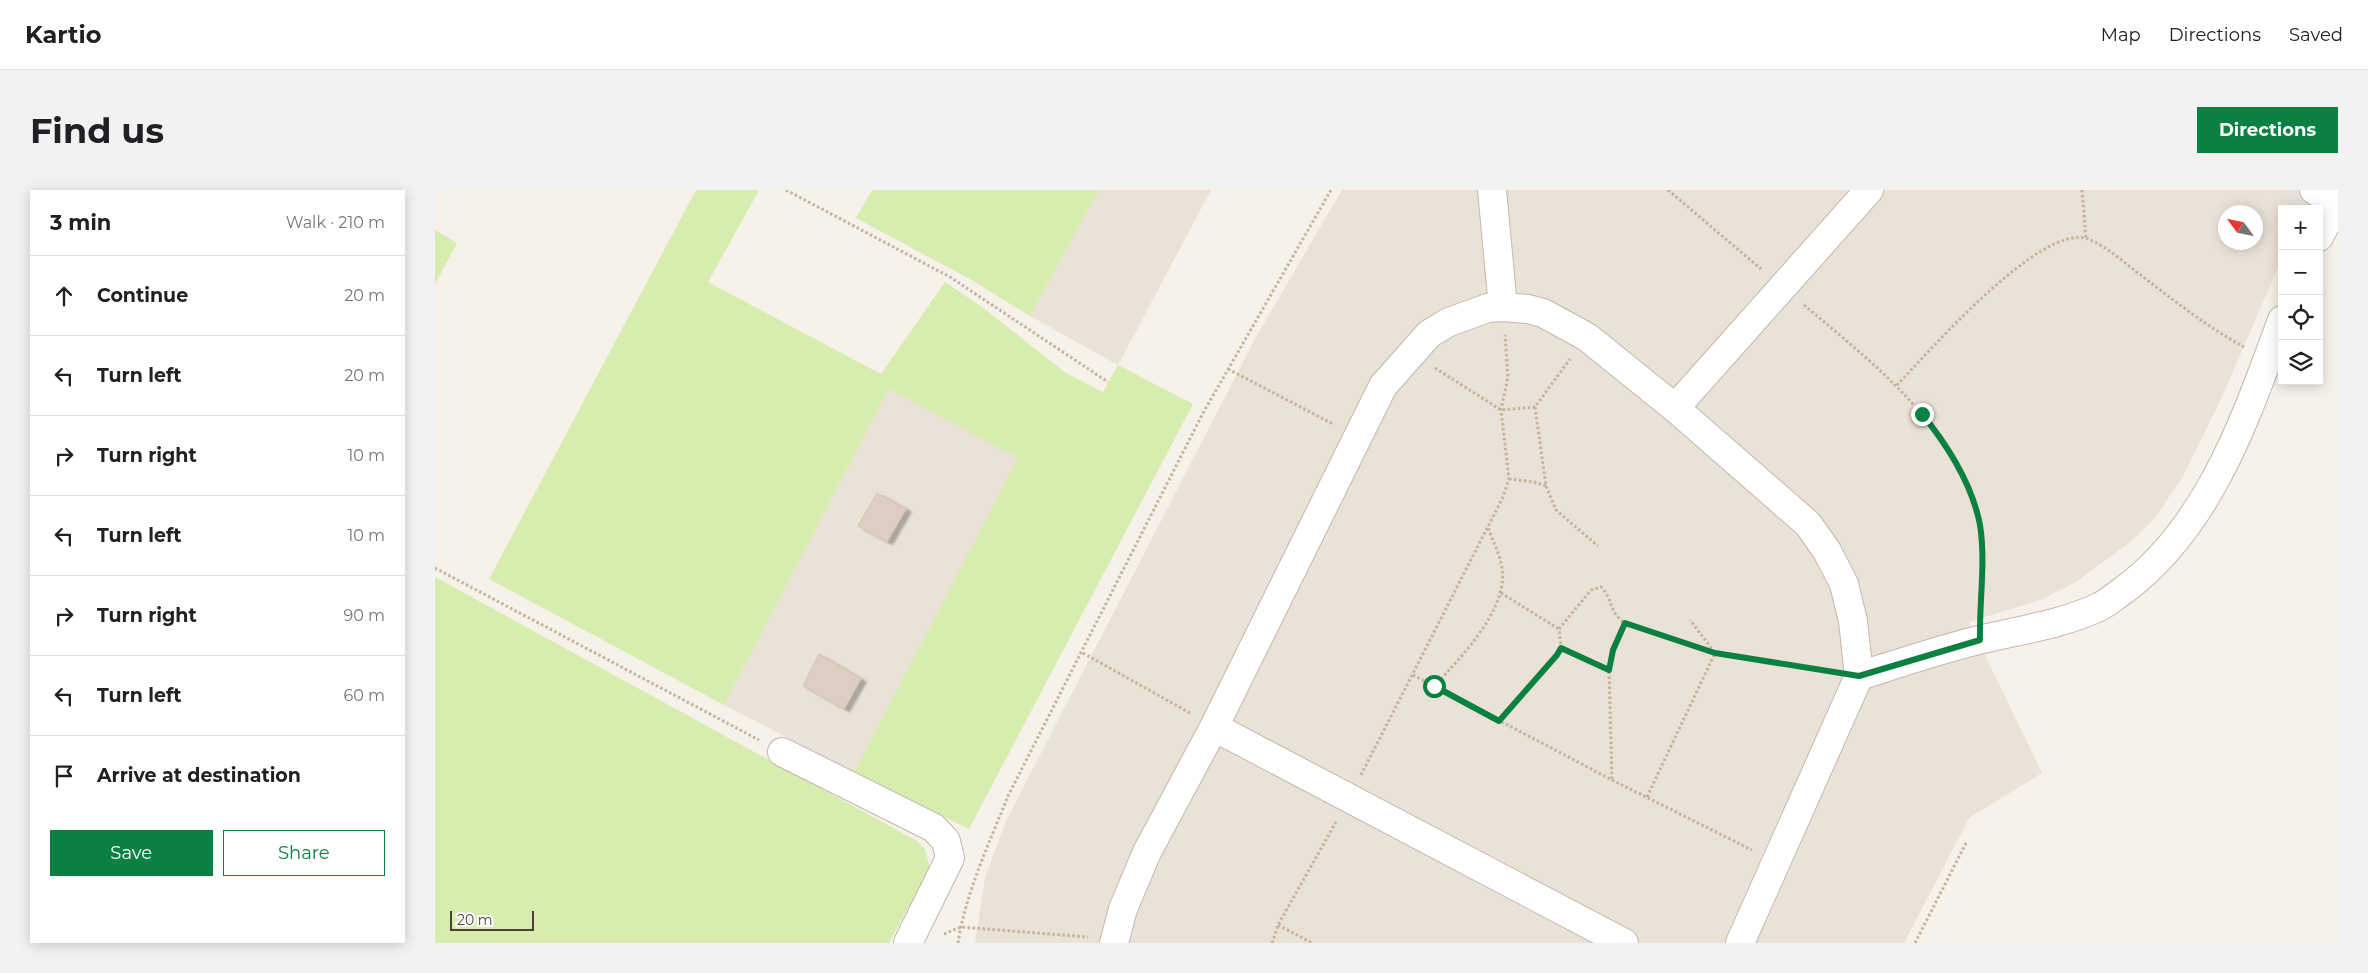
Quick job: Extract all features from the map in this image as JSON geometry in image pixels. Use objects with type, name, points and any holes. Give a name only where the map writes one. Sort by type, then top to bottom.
[{"type":"street","points":[[1492,190],[1503,307]]},
{"type":"street","points":[[1675,408],[1781,286],[1869,190]]},
{"type":"street","points":[[2323,222],[2329,200]]},
{"type":"street","points":[[1114,941],[1123,909],[1147,852],[1214,727],[1383,386],[1429,334],[1449,322],[1488,308],[1503,307],[1528,309],[1543,314],[1587,337],[1675,408],[1795,510],[1818,538],[1835,566],[1850,601],[1859,676],[1740,943]]},
{"type":"street","points":[[1859,676],[1980,640],[2055,623],[2100,607],[2136,580],[2168,551],[2218,476],[2278,330]]},
{"type":"street","points":[[1214,727],[1624,943]]},
{"type":"street","points":[[782,752],[934,828],[946,841],[950,858],[907,943]]},
{"type":"path","points":[[786,190],[950,276],[1109,382]]},
{"type":"path","points":[[959,943],[961,927],[984,856],[1008,796],[1083,653],[1203,412],[1331,190]]},
{"type":"path","points":[[1668,190],[1897,385],[1945,443],[1966,482],[1980,525],[1982,571],[1980,640]]},
{"type":"path","points":[[2082,190],[2086,238]]},
{"type":"path","points":[[1897,385],[1981,298],[2017,267],[2068,239],[2086,238],[2105,249],[2203,321],[2267,358]]},
{"type":"path","points":[[1272,943],[1278,925],[1350,797],[1413,674],[1488,527],[1509,479],[1501,410],[1507,377],[1503,307]]},
{"type":"path","points":[[1587,337],[1535,407],[1546,486],[1555,510],[1598,546]]},
{"type":"path","points":[[1411,353],[1501,410],[1535,407]]},
{"type":"path","points":[[1227,369],[1358,437]]},
{"type":"path","points":[[1509,479],[1534,482],[1546,486]]},
{"type":"path","points":[[1434,686],[1465,654],[1501,593],[1502,568],[1488,527]]},
{"type":"path","points":[[435,568],[782,752]]},
{"type":"path","points":[[1499,721],[1557,655],[1561,648],[1559,629],[1591,590],[1601,586],[1607,593],[1615,616],[1625,623],[1715,653],[1859,676]]},
{"type":"path","points":[[1501,593],[1559,629]]},
{"type":"path","points":[[1690,620],[1715,653]]},
{"type":"path","points":[[1612,780],[1609,670],[1613,650],[1625,623]]},
{"type":"path","points":[[1561,648],[1609,670]]},
{"type":"path","points":[[1083,653],[1214,727]]},
{"type":"path","points":[[1647,798],[1715,653]]},
{"type":"path","points":[[1413,674],[1612,780],[1777,862]]},
{"type":"path","points":[[1915,943],[1966,843]]},
{"type":"path","points":[[1278,925],[1312,943]]},
{"type":"path","points":[[940,939],[951,930],[961,927],[1114,941]]},
{"type":"shaded area","points":[[1099,190],[1211,190],[1118,365],[1030,316]]},
{"type":"shaded area","points":[[1342,190],[2319,190],[2310,205],[2278,205],[2278,267],[2222,397],[2182,478],[2154,519],[2129,543],[2076,582],[2043,599],[1969,622],[2042,773],[1969,818],[1904,943],[975,943],[985,878],[1006,821],[1256,337]]},
{"type":"shaded area","points":[[889,389],[1019,458],[854,772],[724,705]]},
{"type":"green space","points":[[696,190],[759,190],[708,282],[881,374],[945,282],[982,307],[1066,373],[1103,392],[1118,365],[1193,404],[969,829],[854,772],[1018,458],[889,389],[724,705],[489,579]]},
{"type":"green space","points":[[872,190],[1099,190],[1030,316],[968,278],[856,218]]},
{"type":"green space","points":[[435,230],[457,243],[435,284]]},
{"type":"green space","points":[[435,577],[917,841],[925,849],[930,868],[889,943],[435,943]]},
{"type":"building","points":[[877,493],[906,509],[887,542],[858,526]]},
{"type":"building","points":[[819,654],[861,679],[844,709],[803,686]]},
{"type":"route","points":[[1434,686],[1499,721],[1561,648],[1609,670],[1613,650],[1625,623],[1640,626],[1715,653],[1859,676],[1980,640],[1982,571],[1980,525],[1966,482],[1945,443],[1922,414]]}]
